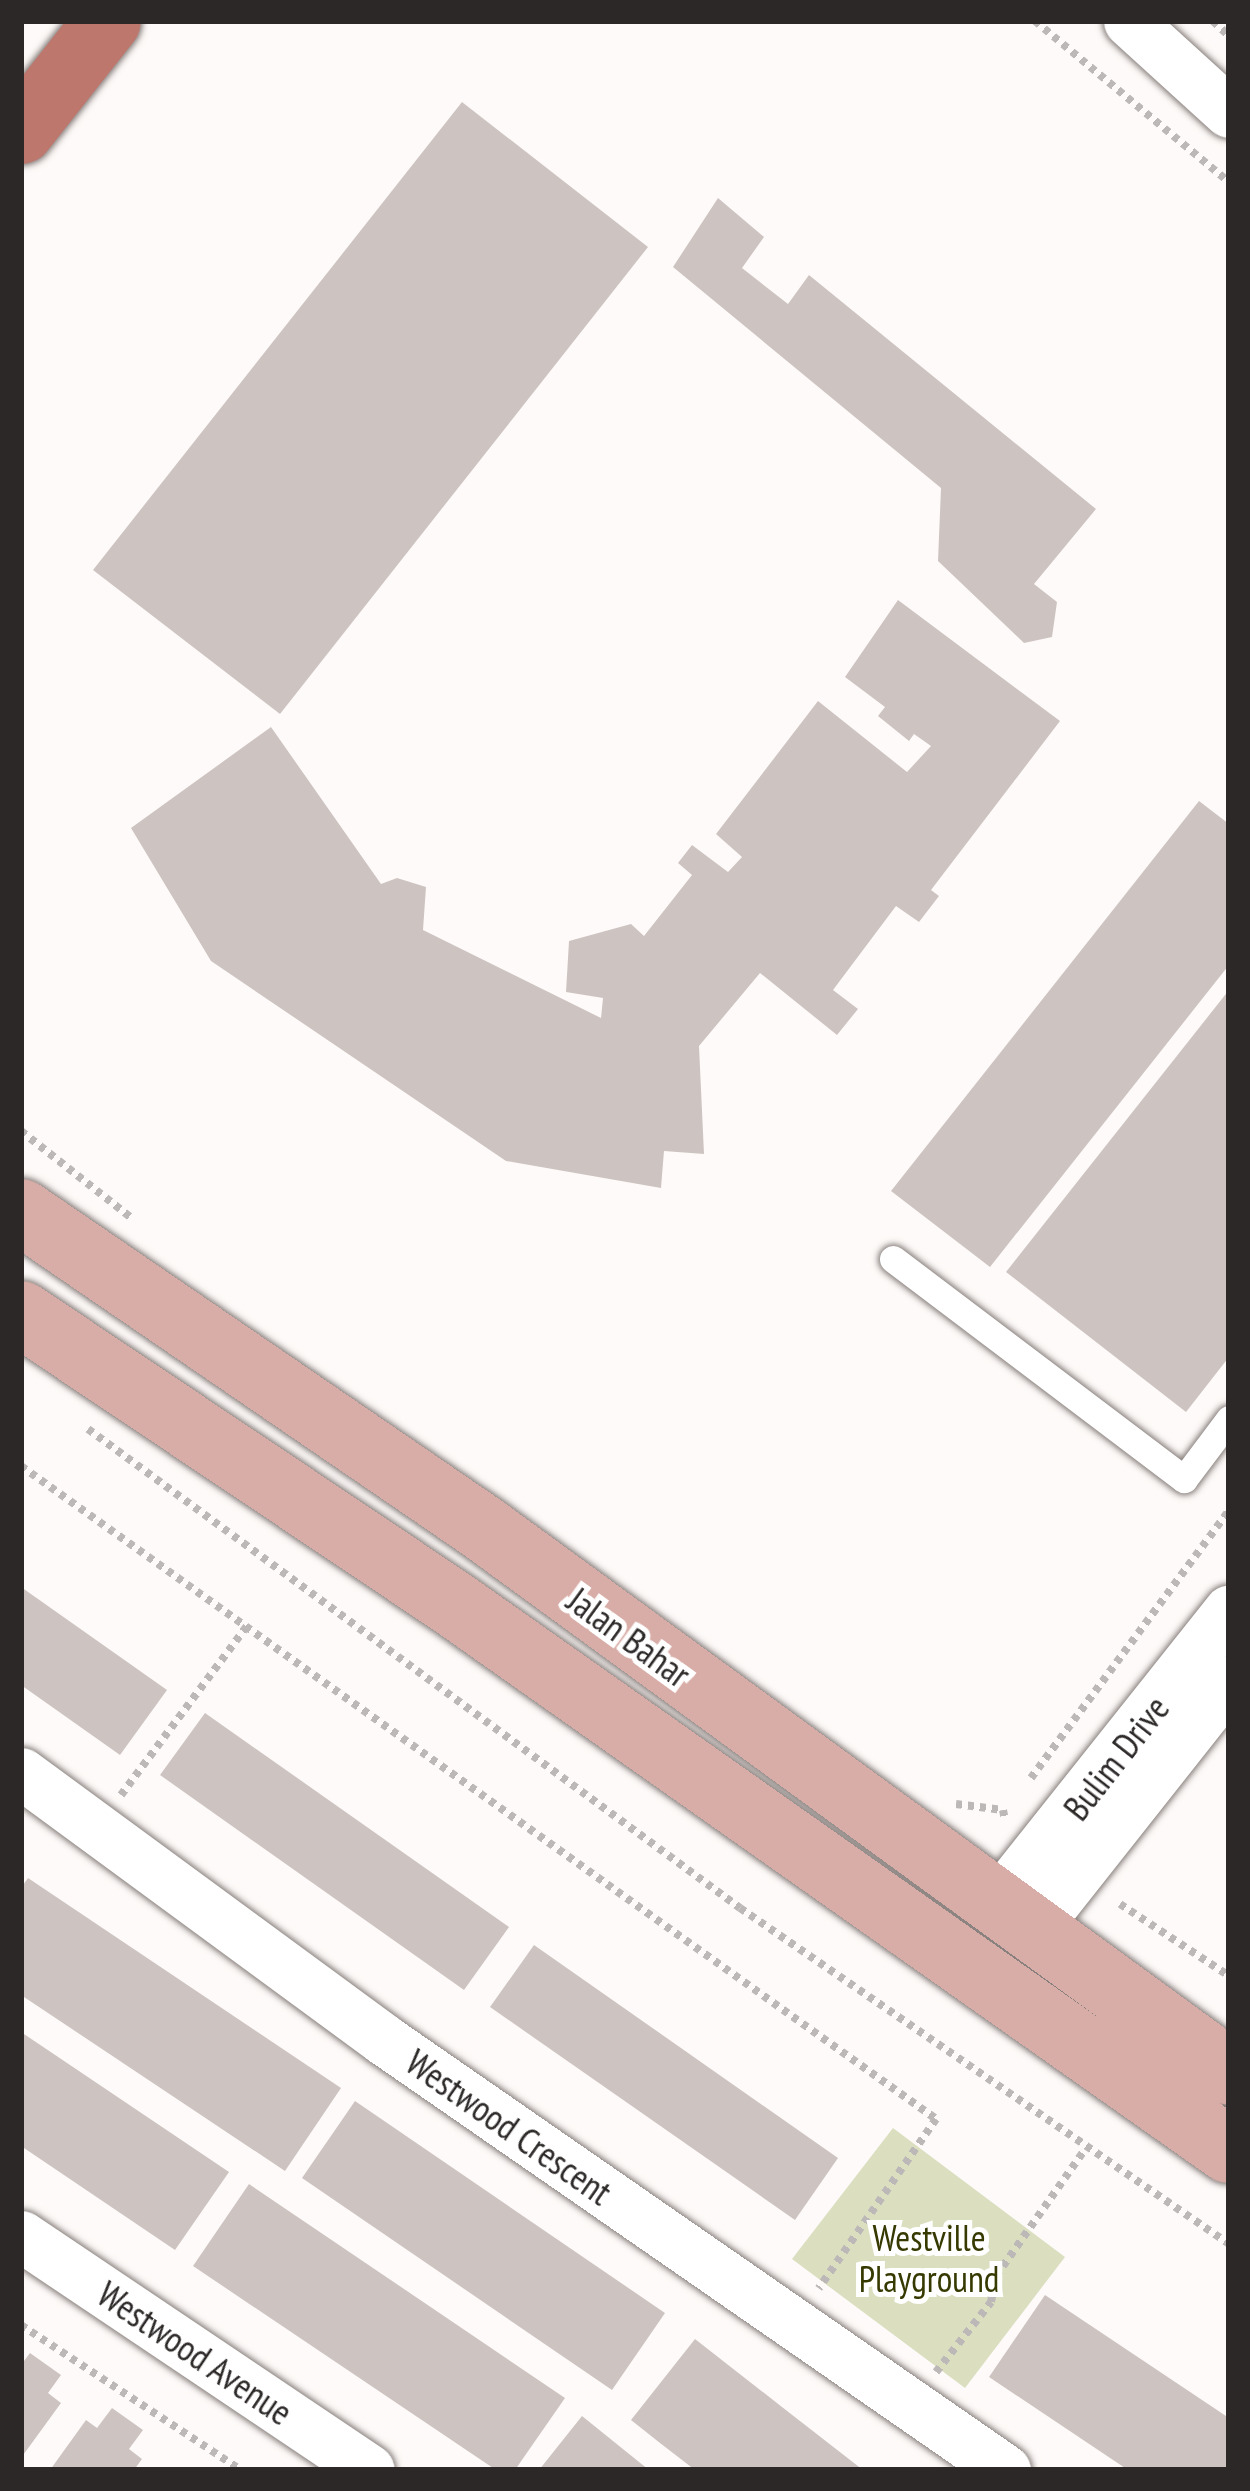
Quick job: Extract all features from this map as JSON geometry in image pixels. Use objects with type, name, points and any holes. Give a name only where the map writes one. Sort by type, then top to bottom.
[{"type":"highway","points":[[21,131],[108,21]]},
{"type":"main road","name":"Jalan Bahar","points":[[21,1212],[484,1528],[1229,2072]]},
{"type":"main road","name":"Jalan Bahar","points":[[21,1314],[454,1604],[1229,2150]]},
{"type":"main road","points":[[454,1604],[490,1601],[508,1580],[484,1528]]},
{"type":"street","points":[[1130,21],[1229,112]]},
{"type":"street","points":[[1175,21],[1229,78]]},
{"type":"street","name":"Bulim Drive","points":[[1016,1914],[1229,1611]]},
{"type":"street","name":"Bulim Drive","points":[[1016,1914],[1229,1681]]},
{"type":"street","name":"Westwood Crescent","points":[[21,1773],[383,2039],[1005,2470]]},
{"type":"street","name":"Westwood Avenue","points":[[21,2236],[369,2470]]},
{"type":"lane","points":[[892,1259],[1184,1479],[1229,1420]]},
{"type":"path","points":[[1035,21],[1229,182]]},
{"type":"path","points":[[1213,21],[1229,36]]},
{"type":"path","points":[[79,1421],[442,1695],[1084,2151],[1229,2244]]},
{"type":"path","points":[[21,1466],[249,1623],[936,2119],[814,2294]]},
{"type":"path","points":[[1003,1810],[1229,1510]]},
{"type":"path","points":[[120,1796],[249,1623]]},
{"type":"path","points":[[1120,1904],[1229,1976]]},
{"type":"path","points":[[931,2379],[992,2302],[996,2276],[1084,2151]]},
{"type":"path","points":[[21,2325],[241,2470]]},
{"type":"green space","name":"Westville Playground","points":[[893,2128],[1065,2257],[965,2388],[792,2259]]},
{"type":"building","points":[[462,102],[648,247],[280,714],[93,570]]},
{"type":"building","points":[[718,198],[764,237],[742,268],[788,304],[809,275],[1096,509],[1034,584],[1057,602],[1052,637],[1024,643],[938,561],[941,488],[673,267]]},
{"type":"building","points":[[898,600],[1060,721],[931,890],[939,896],[919,922],[896,906],[833,990],[858,1009],[837,1035],[760,973],[699,1046],[704,1154],[664,1151],[661,1188],[506,1161],[211,961],[131,828],[271,727],[381,884],[397,878],[426,887],[423,930],[601,1018],[603,998],[566,992],[569,941],[631,924],[644,936],[692,875],[678,863],[692,845],[728,872],[742,857],[716,834],[818,701],[907,772],[931,746],[914,734],[909,741],[878,716],[885,707],[845,677]]},
{"type":"building","points":[[1199,801],[1229,824],[1229,965],[990,1267],[891,1191]]},
{"type":"building","points":[[1229,990],[1229,1357],[1186,1412],[1006,1272]]},
{"type":"building","points":[[21,1587],[167,1690],[120,1755],[21,1685]]},
{"type":"building","points":[[205,1713],[509,1927],[464,1990],[160,1775]]},
{"type":"building","points":[[28,1878],[341,2088],[285,2171],[21,1995],[21,1888]]},
{"type":"building","points":[[534,1945],[838,2158],[795,2220],[490,2007]]},
{"type":"building","points":[[21,2032],[229,2172],[175,2250],[21,2146]]},
{"type":"building","points":[[355,2101],[665,2313],[612,2390],[302,2178]]},
{"type":"building","points":[[249,2184],[565,2398],[515,2470],[496,2470],[193,2266]]},
{"type":"building","points":[[1045,2295],[1229,2418],[1229,2470],[1128,2470],[989,2377]]},
{"type":"building","points":[[695,2339],[863,2470],[695,2470],[660,2443],[631,2420]]},
{"type":"building","points":[[30,2353],[61,2375],[48,2393],[61,2403],[21,2458],[21,2365]]},
{"type":"building","points":[[112,2408],[143,2430],[129,2449],[142,2459],[134,2470],[50,2470],[86,2420],[97,2428]]},
{"type":"building","points":[[582,2416],[613,2441],[649,2470],[539,2470]]}]
